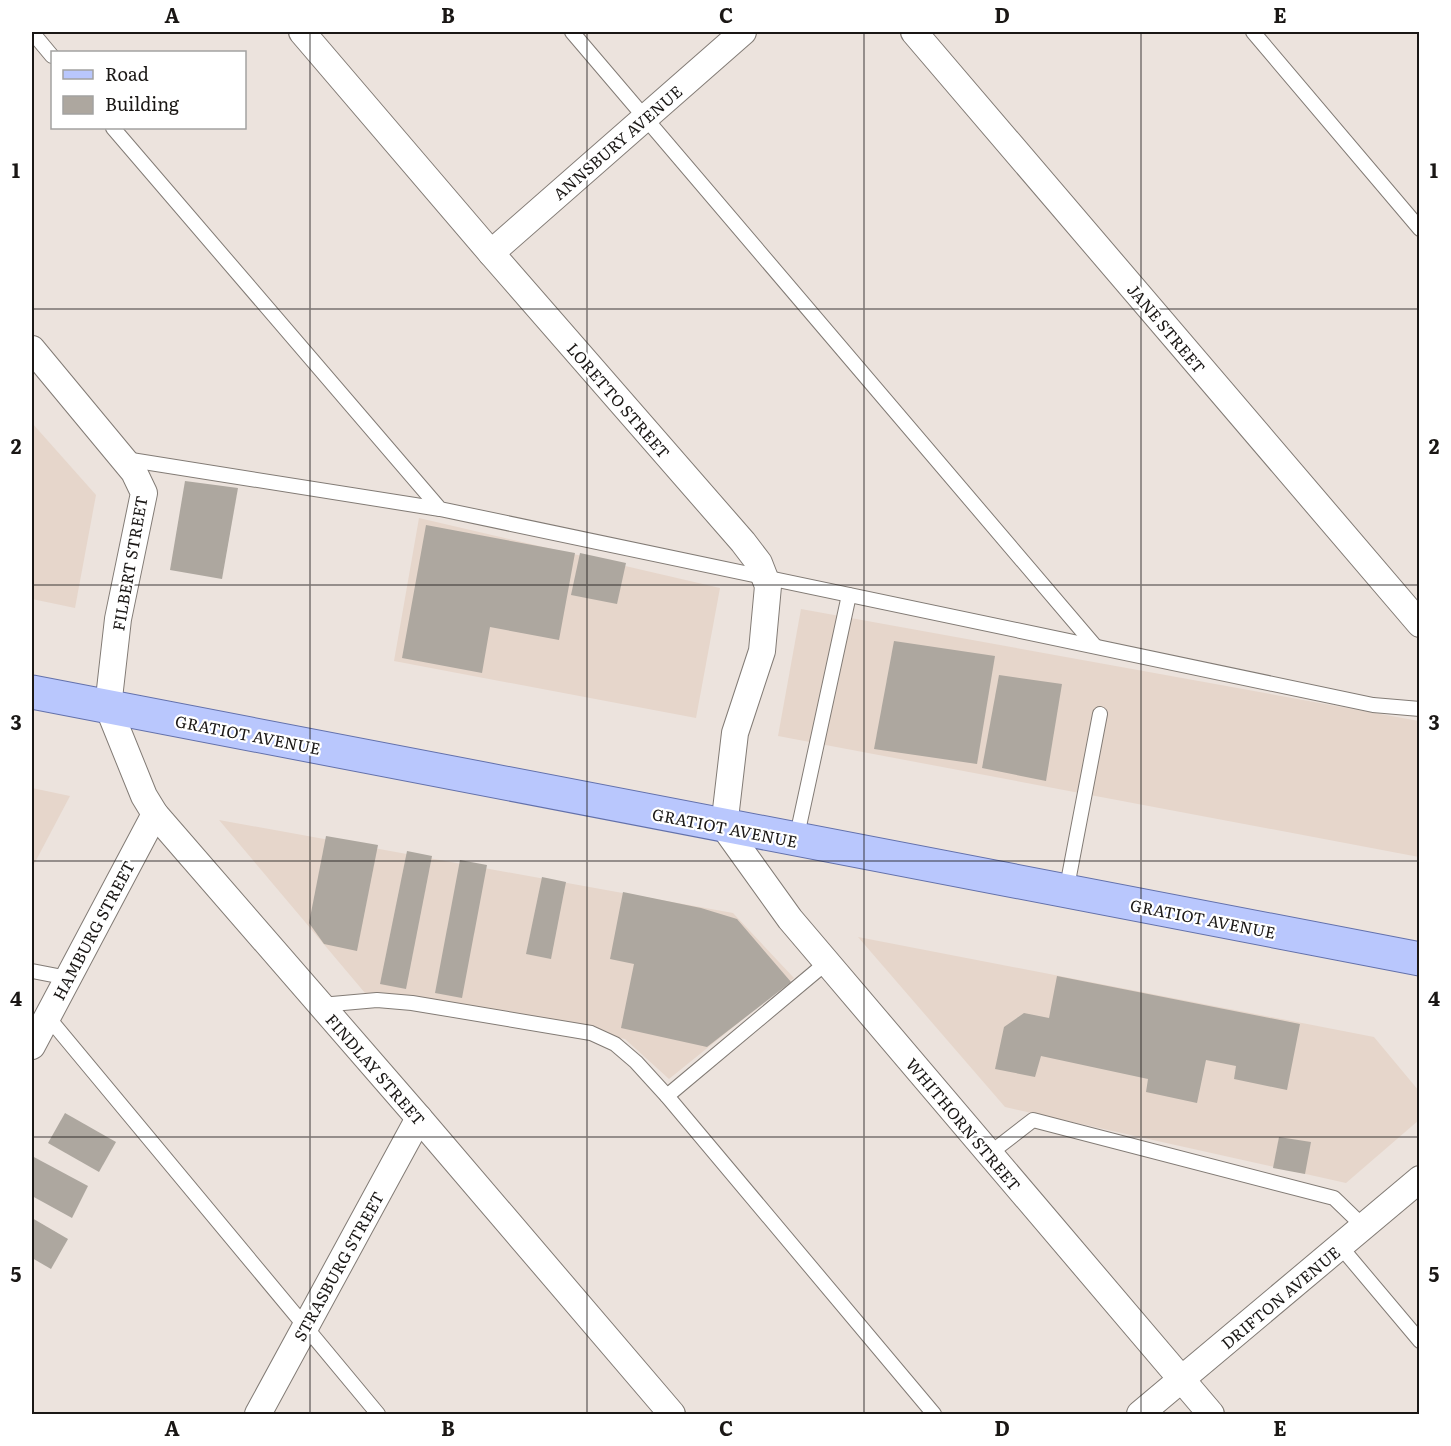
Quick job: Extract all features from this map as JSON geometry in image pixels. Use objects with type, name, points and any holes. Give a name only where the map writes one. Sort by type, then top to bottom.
[{"type":"main road","name":"GRATIOT AVENUE","points":[[32,692],[1419,959]]},
{"type":"street","name":"LORETTO STREET","points":[[302,32],[759,563],[768,586],[762,651],[735,733],[724,827]]},
{"type":"street","name":"ANNSBURY AVENUE","points":[[490,253],[743,32]]},
{"type":"street","name":"JANE STREET","points":[[914,32],[1419,624]]},
{"type":"street","name":"FILBERT STREET","points":[[32,349],[134,472],[144,494],[118,619],[108,707]]},
{"type":"street","name":"FINDLAY STREET","points":[[108,707],[144,796],[155,814],[672,1414]]},
{"type":"street","name":"HAMBURG STREET","points":[[32,1046],[155,814]]},
{"type":"street","name":"WHITHORN STREET","points":[[724,827],[789,919],[1211,1414]]},
{"type":"street","name":"STRASBURG STREET","points":[[258,1414],[419,1118]]},
{"type":"street","name":"DRIFTON AVENUE","points":[[1140,1414],[1419,1179]]},
{"type":"lane","points":[[32,32],[51,55]]},
{"type":"lane","points":[[572,32],[1095,646]]},
{"type":"lane","points":[[1253,32],[1419,229]]},
{"type":"lane","points":[[114,129],[440,509]]},
{"type":"lane","points":[[123,459],[440,509],[1373,705],[1419,709]]},
{"type":"lane","points":[[796,840],[849,595]]},
{"type":"lane","points":[[1066,892],[1100,714]]},
{"type":"lane","points":[[667,1096],[826,963]]},
{"type":"lane","points":[[32,971],[68,978]]},
{"type":"lane","points":[[321,1005],[377,1000],[412,1003],[591,1033],[615,1044],[667,1096],[934,1414]]},
{"type":"lane","points":[[47,1016],[378,1414]]},
{"type":"lane","points":[[989,1154],[1033,1120],[1334,1198],[1364,1227]]},
{"type":"lane","points":[[1340,1246],[1419,1341]]},
{"type":"shaded area","points":[[32,423],[96,495],[75,608],[32,599]]},
{"type":"shaded area","points":[[419,518],[720,588],[696,718],[394,661]]},
{"type":"shaded area","points":[[801,609],[1419,721],[1419,857],[778,736]]},
{"type":"shaded area","points":[[32,788],[70,796],[32,868]]},
{"type":"shaded area","points":[[219,820],[733,913],[794,978],[669,1079],[625,1039],[365,993]]},
{"type":"shaded area","points":[[858,937],[1374,1037],[1419,1091],[1419,1120],[1346,1183],[1005,1107]]},
{"type":"building","points":[[185,481],[238,488],[222,579],[170,570]]},
{"type":"building","points":[[426,525],[575,553],[559,640],[490,627],[482,673],[402,658]]},
{"type":"building","points":[[580,553],[626,563],[617,604],[571,595]]},
{"type":"building","points":[[894,641],[995,656],[977,764],[874,749]]},
{"type":"building","points":[[999,675],[1062,684],[1046,781],[982,768]]},
{"type":"building","points":[[326,836],[378,845],[357,951],[324,944],[309,923]]},
{"type":"building","points":[[407,851],[432,856],[406,989],[380,984]]},
{"type":"building","points":[[460,860],[487,865],[462,998],[435,993]]},
{"type":"building","points":[[542,877],[566,882],[551,959],[526,954]]},
{"type":"building","points":[[623,892],[701,908],[737,919],[791,982],[707,1047],[621,1028],[634,964],[610,959]]},
{"type":"building","points":[[1057,976],[1300,1024],[1287,1090],[1234,1079],[1236,1066],[1206,1060],[1197,1103],[1146,1092],[1148,1079],[1041,1056],[1035,1077],[995,1069],[1004,1027],[1024,1013],[1049,1018]]},
{"type":"building","points":[[65,1113],[116,1142],[99,1172],[48,1143]]},
{"type":"building","points":[[1279,1137],[1311,1142],[1305,1174],[1273,1168]]},
{"type":"building","points":[[32,1156],[88,1186],[72,1218],[32,1196]]},
{"type":"building","points":[[32,1218],[68,1239],[51,1269],[32,1258]]}]
